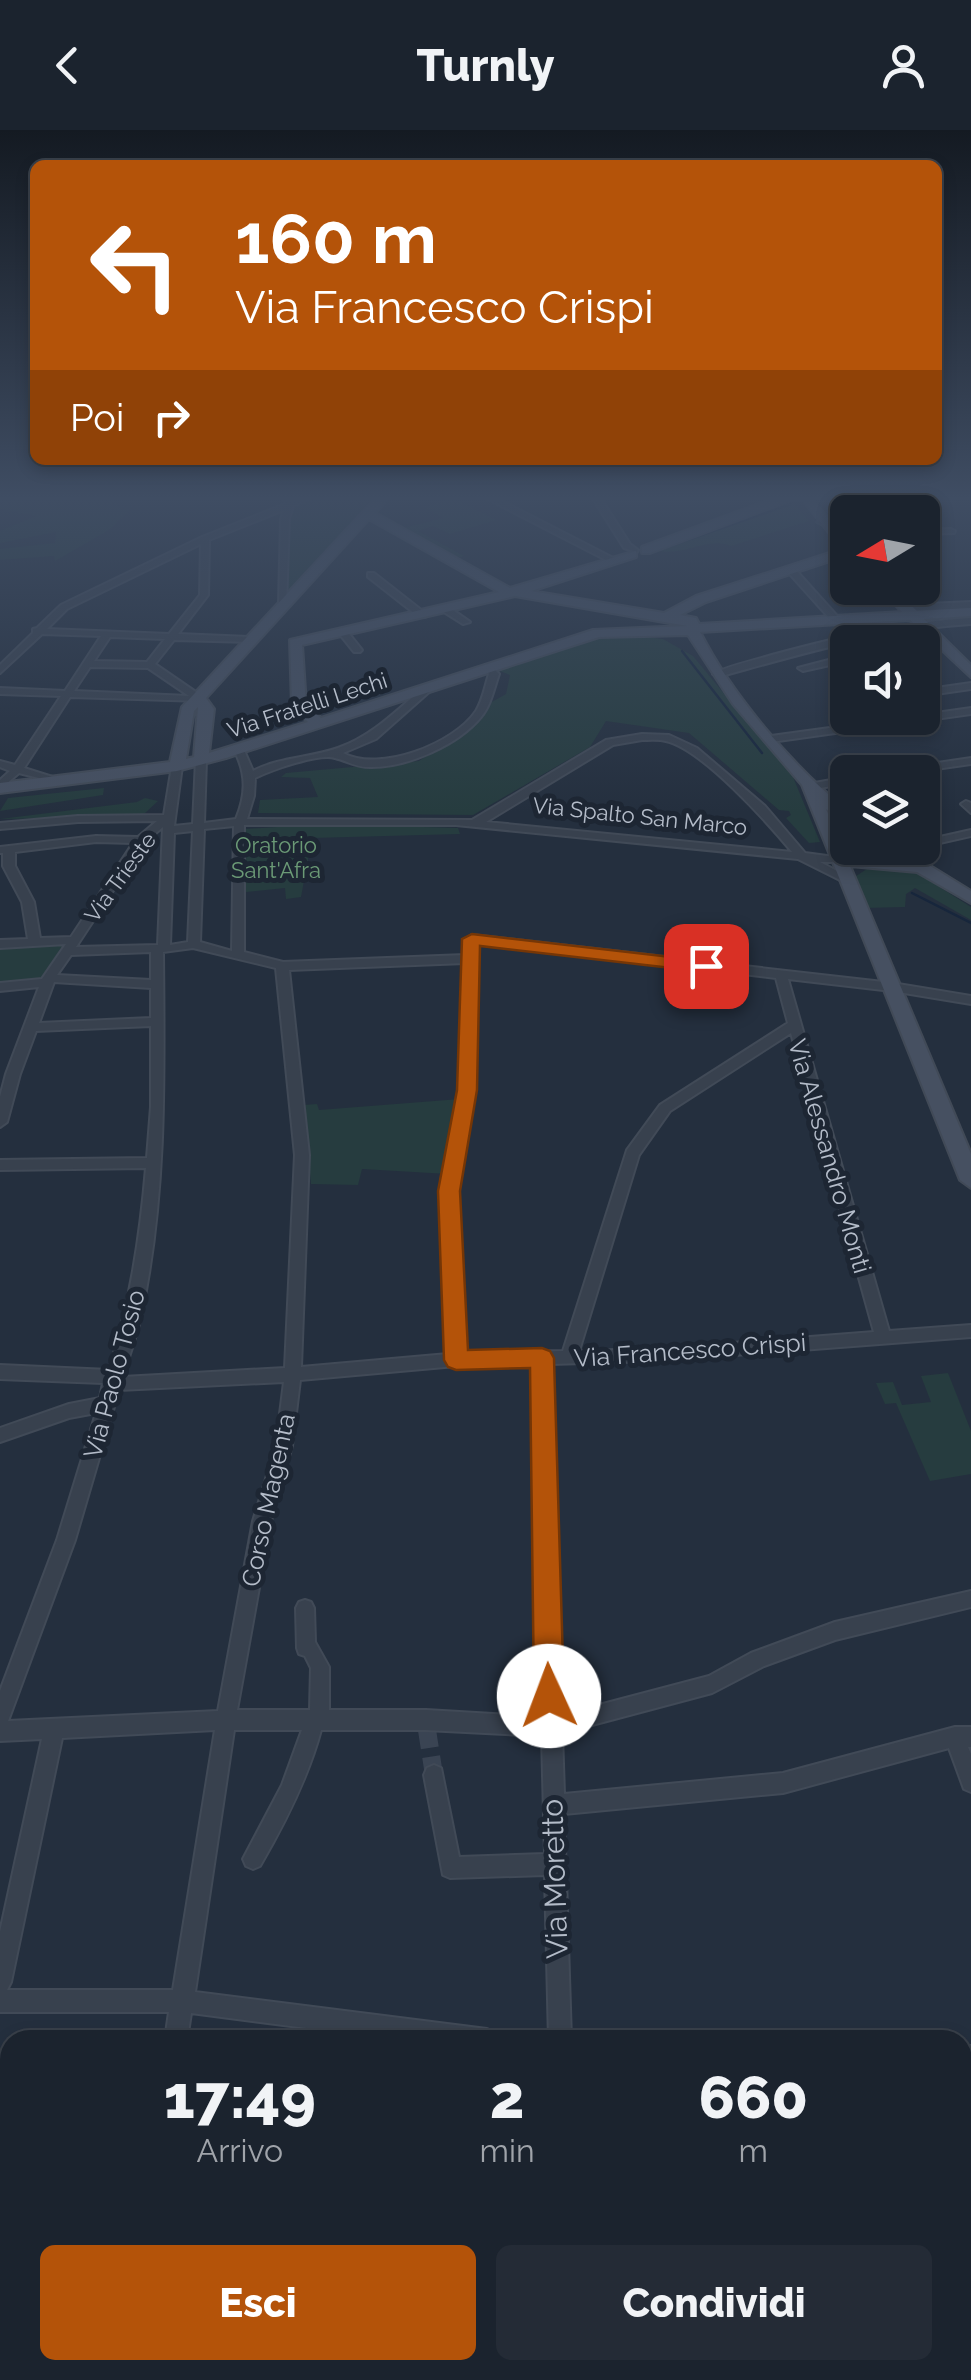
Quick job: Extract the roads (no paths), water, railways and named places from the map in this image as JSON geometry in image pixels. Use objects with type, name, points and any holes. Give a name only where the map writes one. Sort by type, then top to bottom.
[{"type":"main road","points":[[321,725],[299,706],[295,643],[478,602]]},
{"type":"main road","points":[[578,602],[621,608],[664,625],[692,626],[913,616],[971,608]]},
{"type":"main road","points":[[664,625],[694,602]]},
{"type":"main road","points":[[694,602],[692,626],[714,669]]},
{"type":"main road","points":[[172,763],[188,710],[284,604]]},
{"type":"main road","points":[[902,605],[971,673]]},
{"type":"main road","points":[[598,633],[626,623],[628,618],[621,608]]},
{"type":"main road","points":[[664,625],[714,669],[809,787],[830,805]]},
{"type":"main road","name":"Via Fratelli Lechi","points":[[201,757],[239,750],[321,725],[598,633],[664,625]]},
{"type":"main road","points":[[200,699],[207,709],[201,757]]},
{"type":"main road","points":[[0,787],[201,757],[268,731],[299,706]]},
{"type":"main road","points":[[809,787],[971,1180]]},
{"type":"main road","points":[[820,819],[830,819]]},
{"type":"main road","points":[[917,865],[971,898]]},
{"type":"main road","name":"Via Spalto San Marco","points":[[842,869],[922,869]]},
{"type":"street","points":[[0,670],[36,632],[74,602]]},
{"type":"street","points":[[150,665],[199,602]]},
{"type":"street","points":[[406,602],[422,615]]},
{"type":"street","points":[[822,602],[835,619]]},
{"type":"street","points":[[447,610],[466,622]]},
{"type":"street","points":[[714,669],[852,636],[913,616],[971,621]]},
{"type":"street","points":[[36,632],[249,640]]},
{"type":"street","points":[[343,632],[357,650]]},
{"type":"street","points":[[0,787],[18,769],[108,634]]},
{"type":"street","points":[[940,647],[944,646]]},
{"type":"street","points":[[803,668],[830,662]]},
{"type":"street","points":[[89,664],[150,665],[200,699]]},
{"type":"street","points":[[251,776],[274,765],[338,752],[350,762],[421,756],[476,717],[494,674],[492,669]]},
{"type":"street","points":[[940,690],[971,686]]},
{"type":"street","name":"Via Fratelli Lechi","points":[[338,752],[372,737],[426,690]]},
{"type":"street","points":[[0,691],[200,699]]},
{"type":"street","points":[[771,739],[971,710]]},
{"type":"street","name":"Via Spalto San Marco","points":[[474,824],[610,742],[642,736],[669,738],[693,750],[760,808],[802,857],[842,869]]},
{"type":"street","points":[[238,953],[240,822],[248,807],[251,776],[239,750]]},
{"type":"street","points":[[194,944],[201,757]]},
{"type":"street","points":[[940,765],[971,760]]},
{"type":"street","name":"Via Paolo Tosio","points":[[0,1717],[66,1540],[134,1314],[148,1229],[159,1086],[156,984],[172,763]]},
{"type":"street","points":[[0,764],[55,780]]},
{"type":"street","points":[[809,787],[830,783]]},
{"type":"street","points":[[172,804],[189,800],[200,806]]},
{"type":"street","name":"Via Spalto San Marco","points":[[200,806],[240,822]]},
{"type":"street","name":"Via Trieste","points":[[47,981],[140,840],[170,824]]},
{"type":"street","name":"Via Spalto San Marco","points":[[0,826],[474,824],[802,857],[842,869]]},
{"type":"street","points":[[940,840],[971,833]]},
{"type":"street","points":[[35,942],[28,902],[5,850],[96,839],[140,840]]},
{"type":"street","points":[[456,1360],[449,1191],[467,1090],[472,939],[892,987],[971,1000]]},
{"type":"street","points":[[0,944],[35,942],[159,950],[194,944],[282,966],[470,959]]},
{"type":"street","name":"Corso Magenta","points":[[178,2030],[226,1720],[262,1521],[284,1446],[292,1374],[302,1155],[282,966]]},
{"type":"street","name":"Via Alessandro Monti","points":[[780,975],[883,1336]]},
{"type":"street","points":[[0,987],[47,981],[156,984]]},
{"type":"street","points":[[0,1122],[6,1074],[47,981]]},
{"type":"street","points":[[30,1026],[157,1022]]},
{"type":"street","points":[[568,1359],[632,1154],[665,1108],[793,1026]]},
{"type":"street","points":[[0,1165],[153,1164]]},
{"type":"street","name":"Via Francesco Crispi","points":[[0,1372],[112,1380],[292,1374],[516,1354],[568,1359],[971,1332]]},
{"type":"street","name":"Via Moretto","points":[[542,1358],[560,2030]]},
{"type":"street","points":[[0,1435],[70,1411],[106,1404]]},
{"type":"street","points":[[0,1730],[226,1720],[550,1727],[712,1684],[758,1659],[836,1631],[971,1599]]},
{"type":"street","points":[[253,1859],[290,1797],[316,1720],[320,1667],[311,1649],[306,1648],[305,1608]]},
{"type":"street","points":[[0,1982],[54,1729]]},
{"type":"street","points":[[554,1805],[784,1783],[963,1737],[971,1782]]},
{"type":"street","points":[[434,1775],[450,1868],[554,1864]]},
{"type":"street","points":[[0,2001],[182,2001],[409,2030]]},
{"type":"waterway","points":[[682,651],[762,753]]},
{"type":"waterway","points":[[912,893],[971,923]]},
{"type":"tunnel","points":[[427,1730],[434,1775]]},
{"type":"park label","name":"Oratorio Sant'Afra","points":[[276,858]]}]
